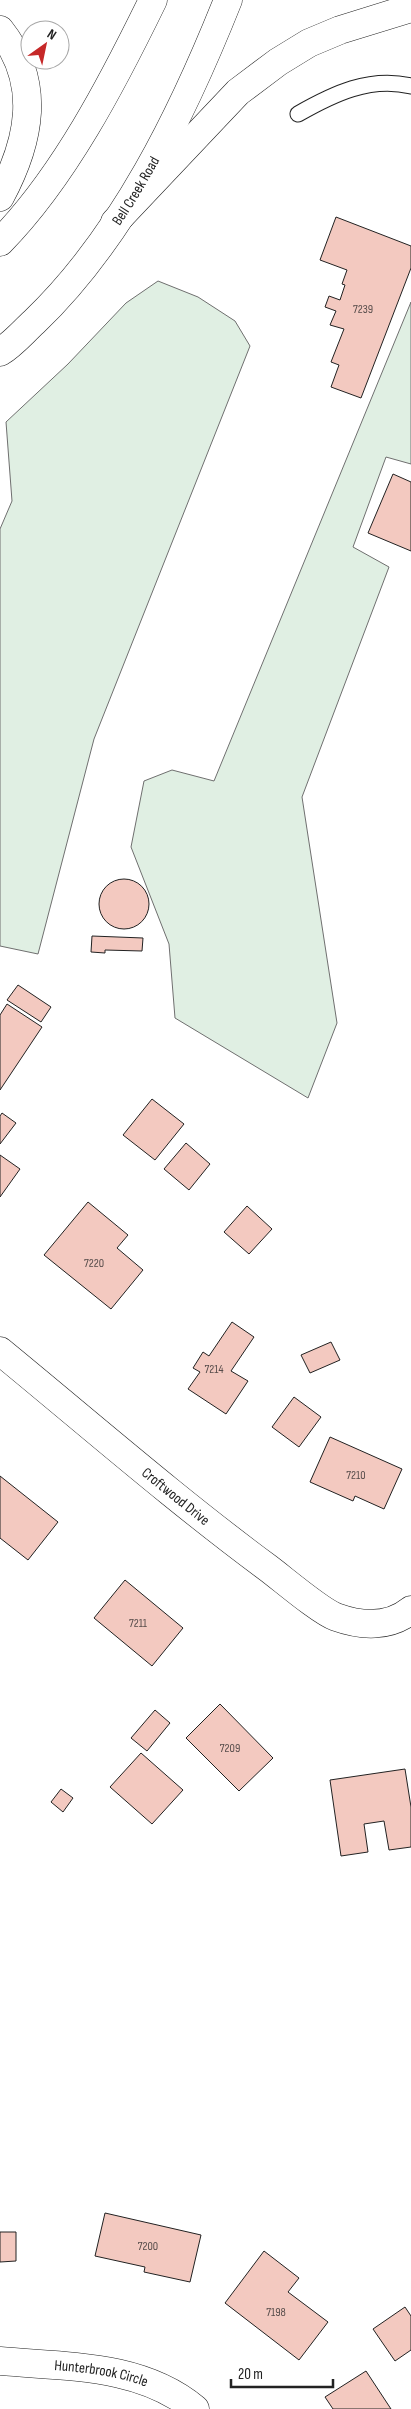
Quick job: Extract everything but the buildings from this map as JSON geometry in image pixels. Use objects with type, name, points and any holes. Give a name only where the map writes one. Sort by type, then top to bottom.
[{"type":"main road","points":[[0,242],[48,184],[90,120],[127,54],[153,0]]},
{"type":"main road","name":"Bell Creek Road","points":[[0,352],[48,308],[84,268],[115,222],[149,168],[173,122],[228,0]]},
{"type":"main road","points":[[115,222],[238,92],[278,62],[309,43],[340,30],[411,8]]},
{"type":"main road","points":[[0,30],[8,40],[22,69],[28,104],[24,140],[14,172],[0,197]]},
{"type":"main road","name":"Croftwood Drive","points":[[0,1351],[245,1551],[334,1616],[362,1625],[382,1624],[411,1610]]},
{"type":"main road","name":"Hunterbrook Circle","points":[[0,2361],[108,2370],[148,2381],[185,2400],[195,2409]]},
{"type":"lane","points":[[298,114],[328,97],[352,88],[375,83],[411,86]]},
{"type":"green space","points":[[158,281],[198,297],[235,321],[250,346],[94,739],[38,954],[0,946],[0,529],[12,501],[6,422],[68,364],[126,303]]},
{"type":"green space","points":[[411,302],[411,464],[386,457],[353,547],[389,567],[302,797],[337,1023],[308,1098],[175,1018],[169,944],[131,847],[144,781],[172,770],[214,781]]}]
